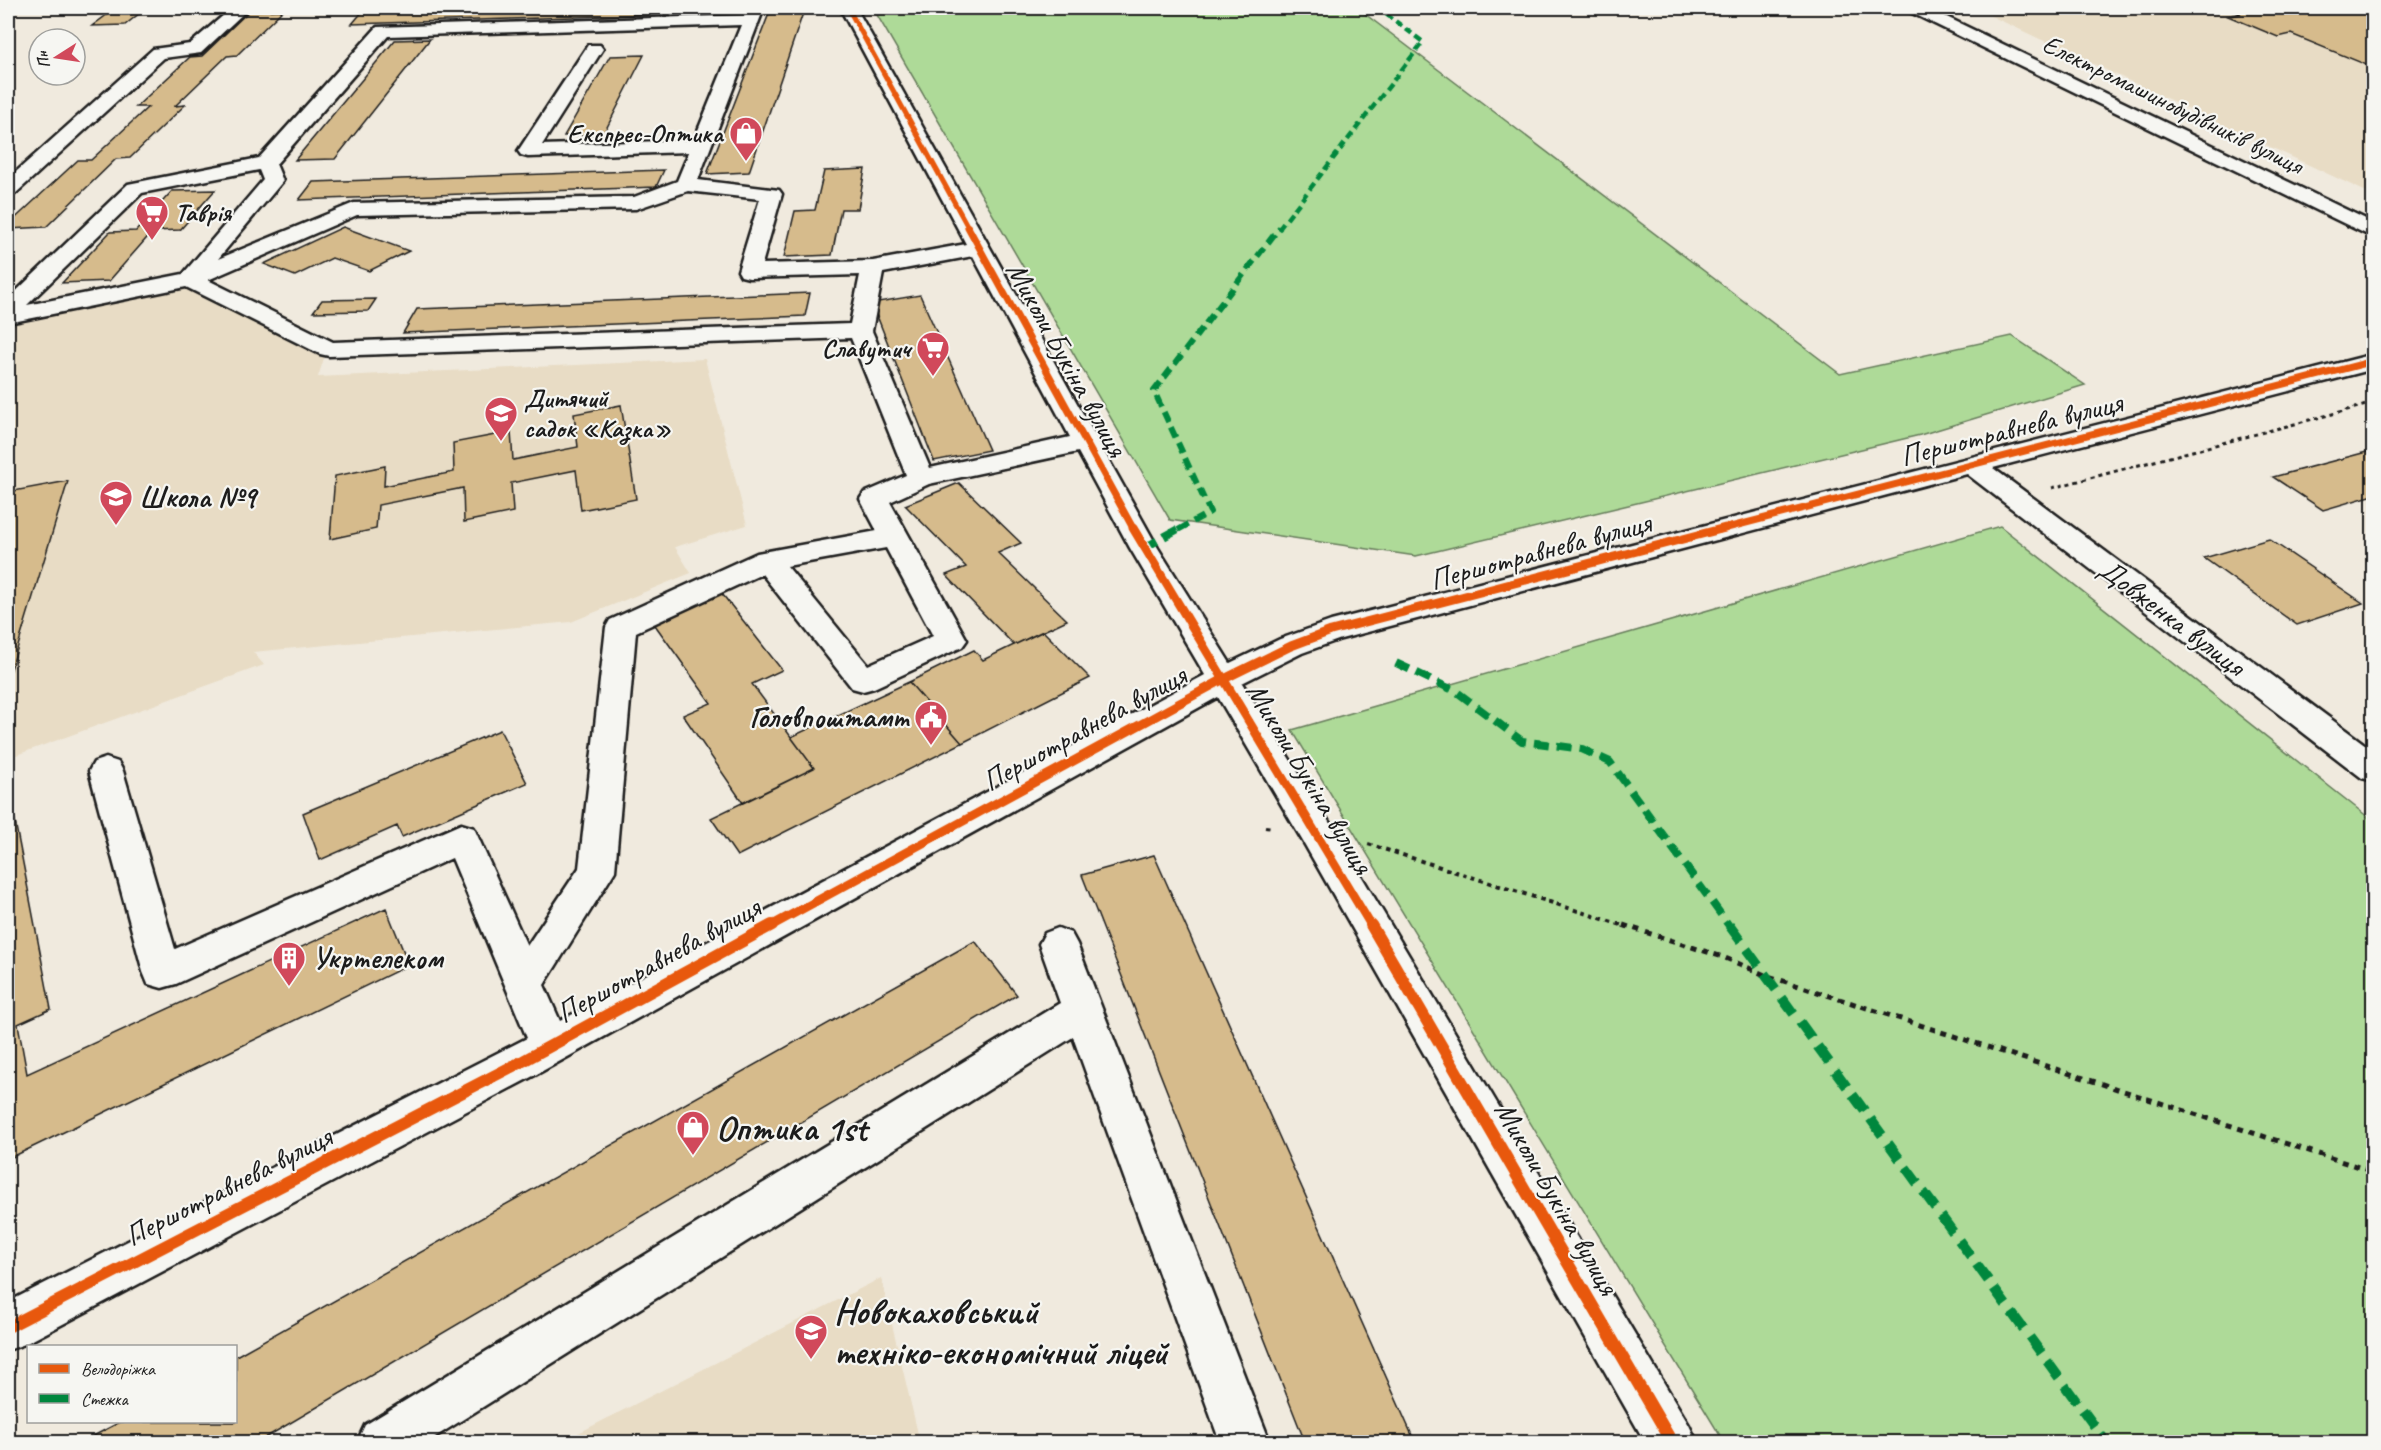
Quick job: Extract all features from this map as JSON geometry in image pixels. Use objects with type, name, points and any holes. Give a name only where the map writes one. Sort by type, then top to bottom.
[{"type":"street","points":[[8,190],[159,53],[195,49],[242,8]]},
{"type":"street","name":"Миколи Букіна вулиця","points":[[848,8],[1144,548],[1222,680],[1318,834],[1672,1443]]},
{"type":"street","name":"Електромашинобудівників вулиця","points":[[1916,8],[2373,232]]},
{"type":"street","points":[[8,311],[135,188],[267,163],[383,31],[754,14],[686,185]]},
{"type":"street","points":[[594,50],[528,151],[702,146]]},
{"type":"street","points":[[189,280],[273,181],[267,163]]},
{"type":"street","points":[[8,316],[189,280],[354,209],[636,203],[686,185],[772,194],[749,271],[873,268],[980,248]]},
{"type":"street","points":[[873,268],[860,331],[921,478]]},
{"type":"street","points":[[189,280],[329,349],[860,331]]},
{"type":"street","name":"Першотравнева вулиця","points":[[8,1327],[551,1046],[1222,680],[1291,646],[1331,631],[2373,361]]},
{"type":"street","points":[[767,560],[863,680],[951,640],[874,499],[921,478],[1086,442]]},
{"type":"street","name":"Довженка вулиця","points":[[1971,464],[2373,769]]},
{"type":"street","points":[[524,984],[597,871],[621,627],[767,560],[895,537]]},
{"type":"street","points":[[106,771],[162,972],[461,838],[551,1046]]},
{"type":"street","points":[[1058,944],[1245,1443]]},
{"type":"street","points":[[382,1443],[1082,1010]]},
{"type":"path","points":[[2049,489],[2373,403]]},
{"type":"path","points":[[1368,844],[1723,957],[1776,979],[2373,1172]]},
{"type":"shaded area","points":[[1974,8],[2373,8],[2373,195]]},
{"type":"shaded area","points":[[190,285],[326,352],[318,377],[705,359],[747,525],[675,547],[691,573],[571,622],[253,652],[264,665],[8,758],[8,323]]},
{"type":"shaded area","name":"Новокаховський техніко-економічний ліцей","points":[[881,1278],[920,1442],[561,1442]]},
{"type":"green space","points":[[873,8],[1357,8],[1840,374],[2012,336],[2085,385],[1920,435],[1416,556],[1170,520]]},
{"type":"green space","points":[[2000,526],[2373,821],[2373,1442],[1724,1442],[1292,730]]},
{"type":"building","points":[[116,8],[146,8],[125,25],[92,26]]},
{"type":"building","points":[[483,8],[733,8],[732,12],[352,24],[363,11]]},
{"type":"building","points":[[2224,8],[2374,8],[2374,68],[2291,34],[2278,37],[2228,16],[2241,14]]},
{"type":"building","points":[[283,10],[237,55],[227,56],[175,106],[185,105],[130,158],[116,159],[46,227],[8,229],[8,225],[78,160],[91,160],[148,107],[136,107],[190,57],[202,56],[249,11]]},
{"type":"building","points":[[804,10],[749,172],[707,174],[770,11]]},
{"type":"building","points":[[430,39],[335,159],[295,160],[395,40]]},
{"type":"building","points":[[644,55],[603,135],[564,136],[610,56]]},
{"type":"building","points":[[865,169],[858,209],[841,209],[832,255],[784,257],[795,211],[815,210],[824,171]]},
{"type":"building","points":[[664,170],[656,187],[299,200],[313,182]]},
{"type":"building","points":[[215,190],[180,230],[153,231],[109,281],[62,283],[110,232],[136,231],[172,191]]},
{"type":"building","points":[[343,227],[409,251],[369,271],[332,258],[295,276],[264,264]]},
{"type":"building","points":[[810,293],[805,316],[403,333],[417,309]]},
{"type":"building","points":[[920,295],[989,450],[934,461],[872,303]]},
{"type":"building","points":[[376,299],[368,311],[313,312],[322,300]]},
{"type":"building","points":[[621,405],[636,499],[581,510],[576,470],[511,483],[513,512],[464,522],[463,488],[378,505],[376,529],[330,539],[335,476],[385,466],[384,486],[454,472],[453,443],[511,432],[513,460],[578,447],[574,414]]},
{"type":"building","points":[[2374,450],[2374,495],[2323,510],[2273,477]]},
{"type":"building","points":[[68,481],[8,679],[8,492]]},
{"type":"building","points":[[959,483],[1021,543],[998,553],[1067,620],[1014,645],[946,575],[966,567],[905,505]]},
{"type":"building","points":[[2269,539],[2363,603],[2297,625],[2204,558]]},
{"type":"building","points":[[719,590],[782,670],[752,684],[814,768],[743,803],[683,715],[711,703],[650,618]]},
{"type":"building","points":[[1043,631],[1090,678],[962,743],[909,682],[974,650],[983,660]]},
{"type":"building","points":[[909,682],[962,743],[737,856],[711,818],[814,768],[791,737]]},
{"type":"building","points":[[500,730],[527,783],[402,837],[397,826],[320,860],[303,813]]},
{"type":"building","name":"Укртелеком","points":[[13,811],[51,1009],[18,1024],[27,1074],[386,908],[409,965],[8,1159],[8,813]]},
{"type":"building","points":[[1154,855],[1415,1442],[1305,1442],[1082,875]]},
{"type":"building","points":[[975,941],[1017,995],[258,1442],[82,1442],[118,1423],[237,1423],[237,1355]]},
{"type":"marked path","points":[[1144,548],[1210,512],[1154,391],[1423,42],[1378,8]]},
{"type":"marked path","points":[[1396,663],[1457,692],[1522,741],[1582,749],[1610,762],[2106,1442]]},
{"type":"cycle path","points":[[848,8],[1144,548],[1318,835],[1672,1442]]},
{"type":"cycle path","points":[[8,1327],[523,1061],[1222,680],[1291,646],[1331,631],[1461,596],[2374,361]]},
{"type":"place","name":"Експрес-Оптика","points":[[746,162]]},
{"type":"place","name":"Таврія","points":[[152,241]]},
{"type":"place","name":"Славутич","points":[[933,377]]},
{"type":"place","name":"Дитячий садок «Казка»","points":[[501,442]]},
{"type":"place","name":"Школа №9","points":[[116,526]]},
{"type":"place","name":"Головпоштамт","points":[[931,746]]},
{"type":"place","name":"Укртелеком","points":[[289,987]]},
{"type":"place","name":"Оптика 1st","points":[[693,1156]]},
{"type":"place","name":"Новокаховський техніко-економічний ліцей","points":[[811,1360]]}]
